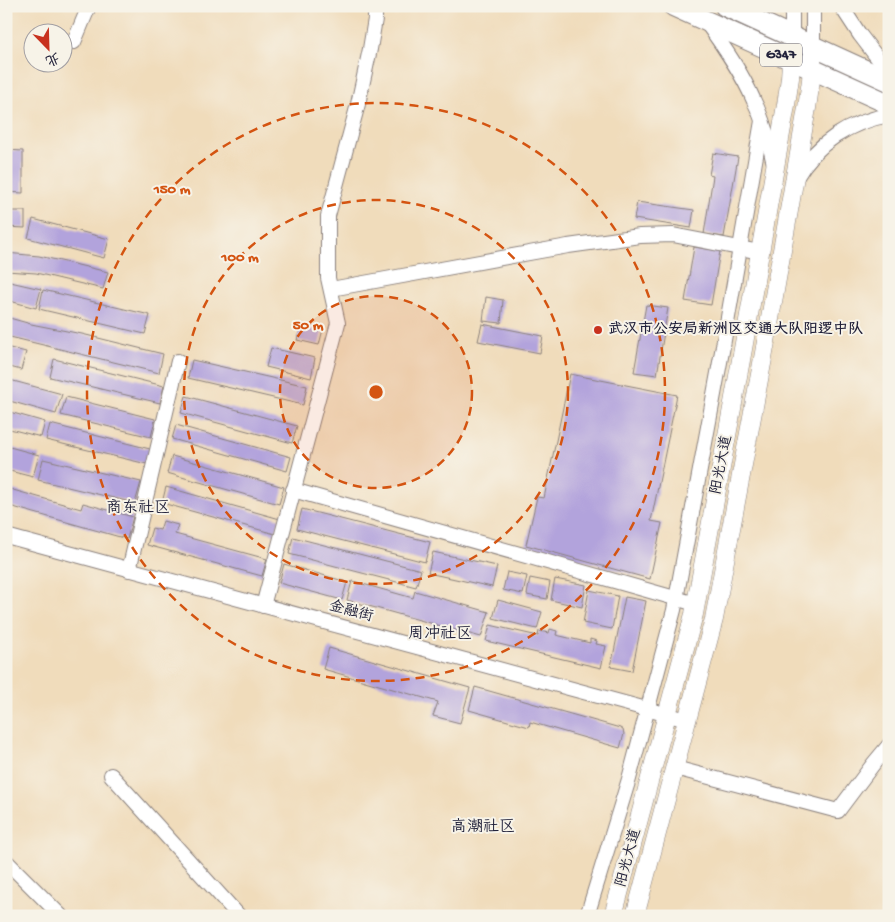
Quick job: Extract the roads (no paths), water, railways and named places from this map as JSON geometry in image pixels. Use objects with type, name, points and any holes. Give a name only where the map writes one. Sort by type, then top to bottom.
[{"type":"highway","name":"G347","points":[[673,6],[889,104]]},
{"type":"highway","name":"G347","points":[[725,6],[889,81]]},
{"type":"main road","name":"阳光大道","points":[[613,916],[696,604],[786,105],[792,60],[792,37]]},
{"type":"main road","name":"阳光大道","points":[[635,916],[714,619],[764,353],[807,108],[813,46]]},
{"type":"street","points":[[74,42],[89,6]]},
{"type":"street","points":[[263,606],[338,323],[328,278],[328,216],[358,104],[370,48],[375,6]]},
{"type":"street","name":"阳光大道","points":[[792,6],[792,37]]},
{"type":"street","name":"阳光大道","points":[[813,6],[813,46]]},
{"type":"street","points":[[841,6],[889,73]]},
{"type":"street","points":[[704,20],[719,40],[754,101],[762,121],[775,168]]},
{"type":"street","points":[[793,183],[808,160],[828,141],[865,120],[889,114]]},
{"type":"street","points":[[587,916],[629,779],[676,598],[723,346],[762,121]]},
{"type":"street","points":[[331,289],[568,246],[640,236],[673,235],[760,252]]},
{"type":"street","points":[[129,570],[178,361]]},
{"type":"street","points":[[293,490],[696,604]]},
{"type":"street","name":"金融街","points":[[6,536],[688,720]]},
{"type":"street","points":[[675,768],[838,811],[889,745]]},
{"type":"street","points":[[111,775],[239,916]]},
{"type":"street","points":[[6,861],[61,916]]},
{"type":"place","name":"武汉市公安局新洲区交通大队阳逻中队","points":[[598,330]]},
{"type":"district","name":"商东社区","points":[[138,509]]},
{"type":"district","name":"周冲社区","points":[[440,635]]},
{"type":"district","name":"高潮社区","points":[[483,828]]}]
